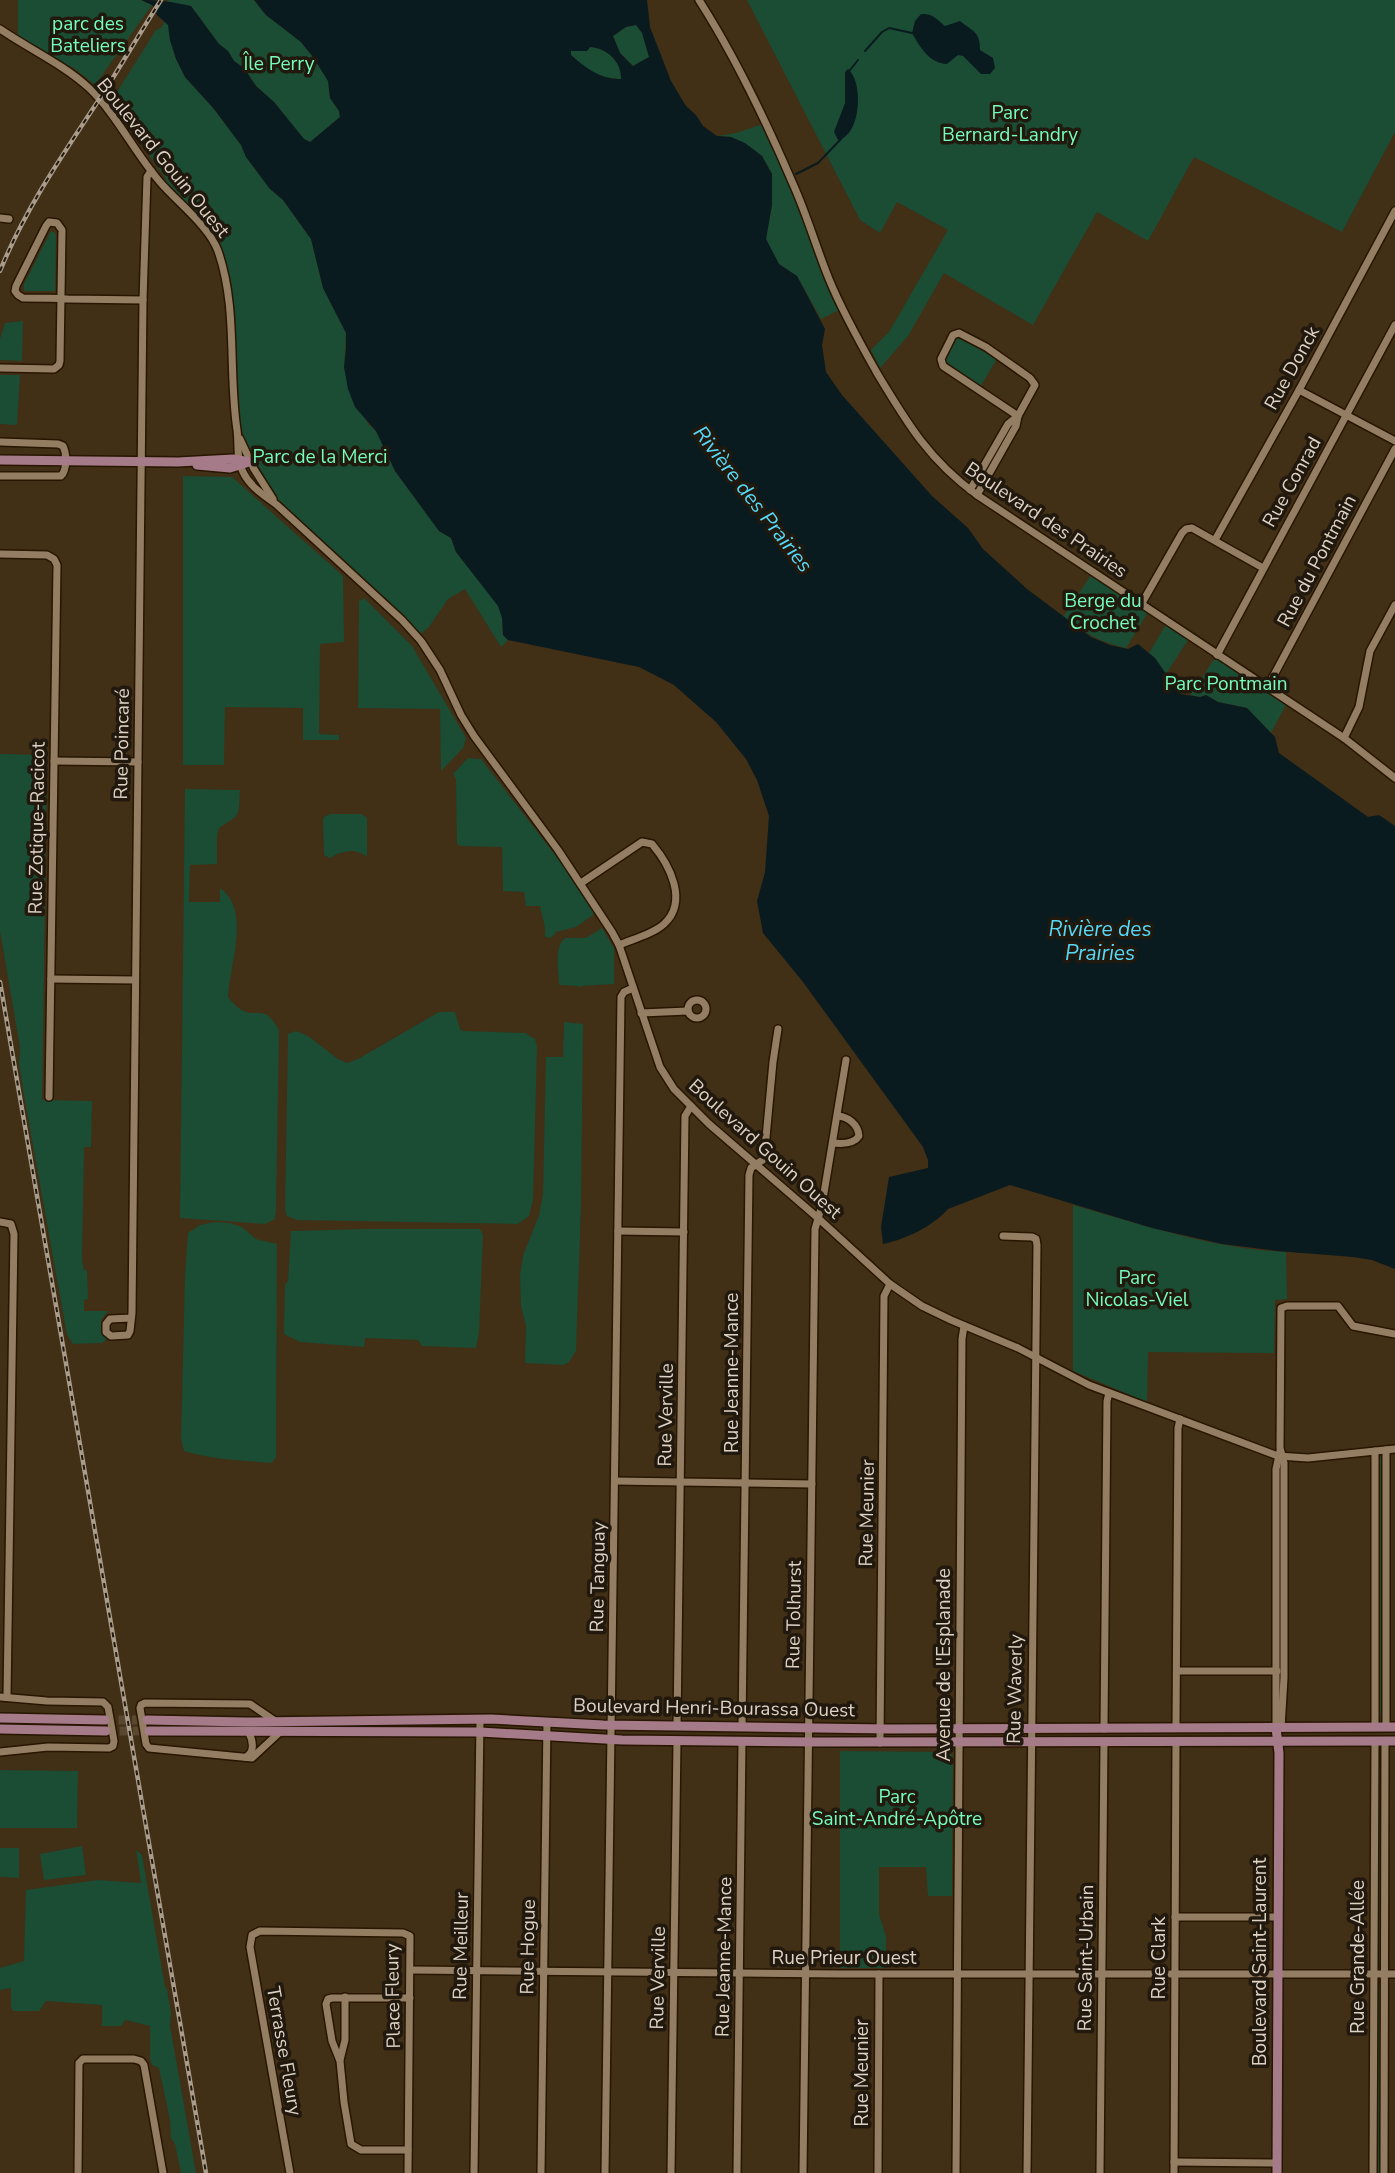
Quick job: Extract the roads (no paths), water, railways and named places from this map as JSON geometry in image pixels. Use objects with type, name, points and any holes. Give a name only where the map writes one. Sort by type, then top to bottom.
[{"type":"main road","points":[[0,460],[178,462],[219,467],[250,462]]},
{"type":"main road","points":[[0,1718],[105,1720]]},
{"type":"main road","name":"Boulevard Henri-Bourassa Ouest","points":[[147,1720],[480,1720],[611,1725],[960,1729],[1390,1727]]},
{"type":"main road","name":"Boulevard Saint-Laurent","points":[[1277,2168],[1279,1728]]},
{"type":"main road","points":[[0,1730],[106,1731]]},
{"type":"main road","name":"Boulevard Henri-Bourassa Ouest","points":[[149,1731],[249,1733],[381,1730],[480,1732],[611,1740],[880,1743],[1278,1745],[1390,1741]]},
{"type":"street","name":"Boulevard des Prairies","points":[[699,0],[720,32],[766,123],[794,186],[830,281],[860,343],[909,428],[945,470],[977,495],[1344,738],[1395,778]]},
{"type":"street","name":"Boulevard Gouin Ouest","points":[[0,29],[86,85],[108,110],[151,171],[208,233],[219,254],[227,291],[239,463],[249,482],[418,638],[435,661],[474,736],[581,883],[619,945],[662,1071],[691,1106],[890,1284],[932,1311],[1109,1393],[1280,1454]]},
{"type":"street","name":"Rue Poincaré","points":[[131,1318],[143,300],[147,177],[151,171]]},
{"type":"street","name":"Rue Donck","points":[[1214,540],[1394,216]]},
{"type":"street","points":[[0,218],[9,219]]},
{"type":"street","points":[[0,368],[58,367],[60,361],[61,299],[62,230],[57,223],[51,222],[46,226],[15,291],[18,295],[23,298],[61,299],[143,300]]},
{"type":"street","name":"Rue Conrad","points":[[1217,655],[1395,325]]},
{"type":"street","points":[[970,490],[1009,424],[1018,416],[1033,392],[1035,385],[1030,378],[986,347],[959,333],[953,335],[941,359],[943,366],[1018,416]]},
{"type":"street","points":[[1299,390],[1395,441]]},
{"type":"street","points":[[977,495],[1016,426],[1018,416]]},
{"type":"street","name":"Boulevard Gouin Ouest","points":[[238,434],[250,462],[277,505]]},
{"type":"street","points":[[0,442],[58,443],[64,447],[65,461],[64,473],[59,476],[0,476]]},
{"type":"street","name":"Rue du Pontmain","points":[[1267,688],[1395,449]]},
{"type":"street","points":[[1142,603],[1186,529],[1192,528],[1263,568]]},
{"type":"street","name":"Rue Zotique-Racicot","points":[[0,554],[47,555],[54,559],[57,570],[50,1097]]},
{"type":"street","points":[[1344,738],[1359,707],[1370,651],[1395,605]]},
{"type":"street","points":[[54,761],[138,762]]},
{"type":"street","points":[[581,883],[642,842],[652,844],[663,859],[675,888],[676,901],[671,914],[661,926],[619,945]]},
{"type":"street","points":[[51,979],[135,980]]},
{"type":"street","name":"Rue Tanguay","points":[[605,2173],[621,997],[633,988]]},
{"type":"street","points":[[641,1013],[688,1011]]},
{"type":"street","name":"Rue Jeanne-Mance","points":[[742,1727],[749,1175],[751,1168],[764,1159],[772,1062],[778,1028]]},
{"type":"street","name":"Rue Tolhurst","points":[[803,2173],[815,1230],[822,1205],[846,1060]]},
{"type":"street","name":"Rue Verville","points":[[677,1726],[685,1116],[691,1106]]},
{"type":"street","points":[[833,1143],[847,1143],[859,1136],[858,1128],[838,1115]]},
{"type":"street","points":[[0,1222],[12,1226],[14,1234],[7,1418],[3,1697],[103,1702],[108,1707],[114,1741],[109,1748],[48,1747],[0,1752]]},
{"type":"street","points":[[618,1231],[684,1232]]},
{"type":"street","name":"Rue Waverly","points":[[1003,1236],[1031,1237],[1037,1240],[1027,2173]]},
{"type":"street","name":"Rue Meunier","points":[[880,1743],[884,1296],[890,1284]]},
{"type":"street","name":"Boulevard Saint-Laurent","points":[[1279,1728],[1275,1671],[1275,1480],[1280,1454],[1281,1308],[1338,1306],[1353,1326],[1395,1334]]},
{"type":"street","name":"Avenue de l'Esplanade","points":[[956,2173],[964,1326]]},
{"type":"street","points":[[1104,1729],[1109,1393]]},
{"type":"street","points":[[1176,1728],[1180,1419]]},
{"type":"street","points":[[1280,1454],[1308,1458],[1395,1448]]},
{"type":"street","points":[[1386,1450],[1390,1727]]},
{"type":"street","points":[[1375,1451],[1375,1727]]},
{"type":"street","name":"Boulevard Saint-Laurent","points":[[1279,1728],[1284,1671],[1284,1463],[1280,1454]]},
{"type":"street","points":[[615,1481],[812,1483]]},
{"type":"street","points":[[1177,1671],[1284,1671]]},
{"type":"street","points":[[275,1721],[255,1706],[243,1705],[145,1703],[140,1710],[148,1747],[246,1758],[254,1757],[280,1732]]},
{"type":"street","points":[[243,1705],[250,1712],[246,1722]]},
{"type":"street","name":"Rue Meilleur","points":[[474,2173],[480,1720]]},
{"type":"street","name":"Rue Hogue","points":[[541,2173],[547,1722]]},
{"type":"street","points":[[246,1758],[253,1745],[249,1733]]},
{"type":"street","name":"Rue Verville","points":[[671,2173],[677,1741]]},
{"type":"street","name":"Rue Jeanne-Mance","points":[[737,2173],[742,1741]]},
{"type":"street","name":"Rue Grande-Allée","points":[[1373,2173],[1375,1741]]},
{"type":"street","name":"Rue Grande-Allée","points":[[1384,2173],[1384,1974],[1390,1741]]},
{"type":"street","name":"Rue Saint-Urbain","points":[[1100,2173],[1104,1743]]},
{"type":"street","name":"Rue Clark","points":[[1174,2173],[1176,1743]]},
{"type":"street","points":[[1175,1917],[1278,1917]]},
{"type":"street","name":"Place Fleury","points":[[252,1935],[265,1931],[409,1935],[411,1970],[408,2173]]},
{"type":"street","name":"Terrasse Fleury","points":[[252,1935],[250,1947],[290,2173]]},
{"type":"street","name":"Rue Prieur Ouest","points":[[411,1970],[1395,1974]]},
{"type":"street","name":"Rue Meunier","points":[[877,2173],[879,1974]]},
{"type":"street","points":[[340,2061],[345,2040],[345,1997]]},
{"type":"street","points":[[408,2150],[359,2150],[351,2144],[340,2061],[332,2041],[326,2004],[330,1998],[410,1997]]},
{"type":"street","points":[[78,2173],[79,2062],[83,2059],[141,2061],[145,2067],[163,2173]]},
{"type":"street","points":[[1174,2162],[1277,2168]]},
{"type":"water","name":"Rivière des Prairies","points":[[141,0],[191,6],[219,44],[244,68],[256,86],[274,102],[304,139],[310,142],[340,117],[330,98],[328,81],[301,42],[266,15],[254,0],[647,0],[650,27],[671,81],[686,106],[703,126],[717,136],[731,137],[745,143],[762,156],[772,174],[772,205],[766,239],[779,264],[797,276],[825,329],[822,345],[826,372],[842,395],[932,496],[968,528],[983,549],[1027,589],[1091,637],[1128,649],[1138,644],[1155,658],[1180,694],[1200,697],[1206,695],[1218,702],[1247,708],[1275,737],[1279,753],[1368,817],[1379,815],[1395,826],[1395,1269],[1372,1260],[1353,1257],[1222,1244],[1152,1228],[1010,1185],[948,1209],[918,1231],[883,1244],[881,1227],[889,1177],[928,1168],[928,1160],[923,1147],[803,982],[763,933],[757,901],[765,872],[769,816],[757,780],[746,759],[716,722],[674,685],[639,667],[508,640],[503,635],[498,606],[456,552],[451,538],[439,531],[395,471],[376,431],[355,407],[344,367],[346,333],[323,288],[311,239],[283,200],[270,189],[246,157],[241,145],[214,109],[185,77],[176,59],[168,25],[156,14],[157,11],[152,5]],"holes":[[[636,25],[642,33],[649,57],[633,66],[620,53],[613,36],[626,27]],[[590,47],[602,50],[612,57],[619,67],[621,79],[607,78],[594,72],[571,55],[571,51],[587,51]]]},
{"type":"water","points":[[921,14],[937,19],[945,26],[960,21],[975,33],[979,39],[980,50],[993,58],[995,68],[990,74],[981,74],[963,56],[958,55],[947,64],[935,61],[922,49],[912,33],[915,21]]},
{"type":"water","points":[[848,69],[856,85],[858,108],[852,129],[838,140],[834,132],[845,103],[845,72]]},
{"type":"waterway","points":[[865,51],[889,28],[912,33]]},
{"type":"waterway","points":[[850,70],[858,60]]},
{"type":"waterway","points":[[796,174],[818,163],[841,139]]},
{"type":"tunnel","points":[[105,1720],[147,1720]]},
{"type":"tunnel","points":[[106,1731],[149,1731]]},
{"type":"railway","points":[[0,271],[46,181],[161,0]]},
{"type":"railway","points":[[0,982],[206,2173]]},
{"type":"park label","name":"parc des Bateliers","points":[[88,35]]},
{"type":"park label","name":"Île Perry","points":[[279,64]]},
{"type":"park label","name":"Parc Bernard-Landry","points":[[1010,124]]},
{"type":"park label","name":"Parc de la Merci","points":[[320,457]]},
{"type":"park label","name":"Berge du Crochet","points":[[1103,612]]},
{"type":"park label","name":"Parc Pontmain","points":[[1226,684]]},
{"type":"park label","name":"Parc Nicolas-Viel","points":[[1137,1289]]},
{"type":"park label","name":"Parc Saint-André-Apôtre","points":[[897,1808]]}]
